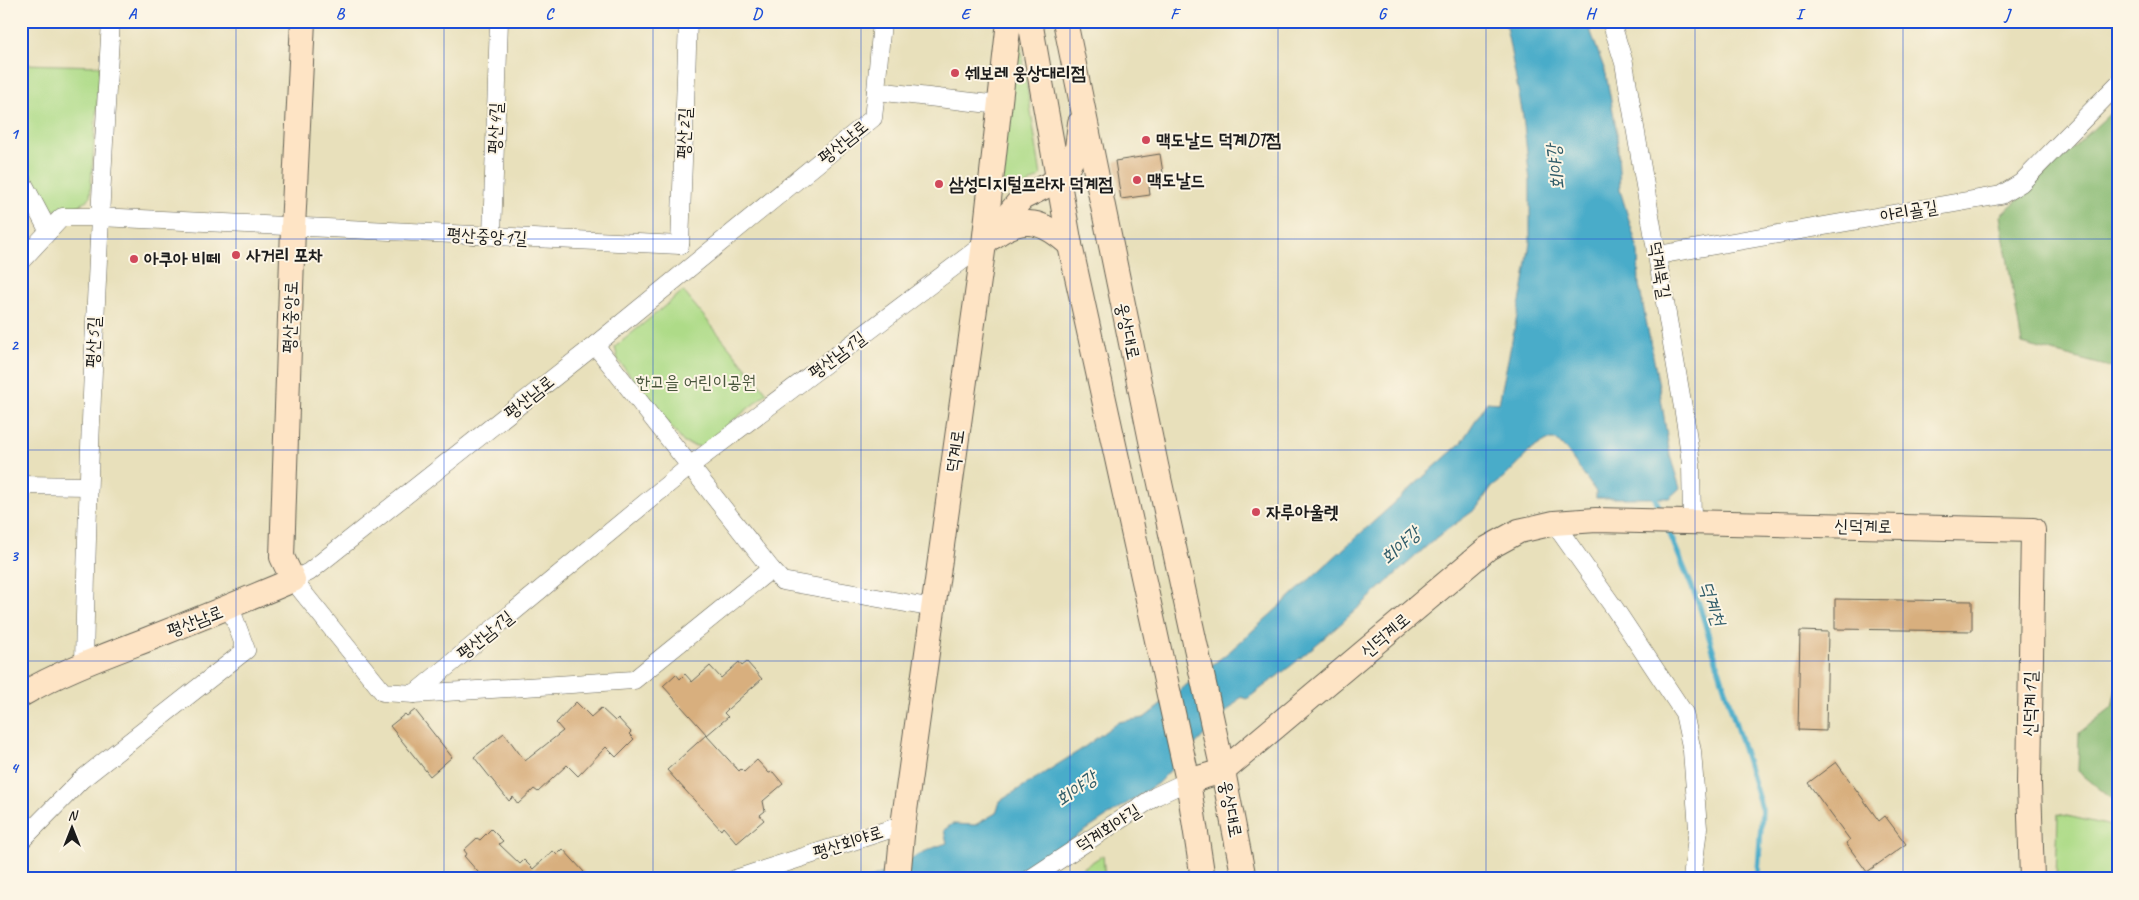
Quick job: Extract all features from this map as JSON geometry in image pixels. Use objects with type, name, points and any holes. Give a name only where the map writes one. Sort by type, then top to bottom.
[{"type":"street","name":"평산5길","points":[[84,664],[87,486],[99,217],[111,21]]},
{"type":"street","name":"평산중앙로","points":[[294,580],[282,557],[303,21]]},
{"type":"street","name":"평산4길","points":[[492,235],[499,21]]},
{"type":"street","name":"평산2길","points":[[680,245],[688,21]]},
{"type":"street","name":"평산남로","points":[[21,695],[84,664],[230,607],[309,572],[595,345],[873,118],[882,21]]},
{"type":"street","name":"덕계로","points":[[898,879],[902,831],[984,244],[998,105],[1009,21]]},
{"type":"street","points":[[1030,21],[1070,244],[1187,774],[1203,879]]},
{"type":"street","name":"웅상대로","points":[[1065,21],[1244,879]]},
{"type":"street","name":"덕계북길","points":[[1611,21],[1624,63],[1686,425],[1691,464],[1692,522]]},
{"type":"street","name":"아리골길","points":[[1658,255],[2001,195],[2021,183],[2118,84]]},
{"type":"street","points":[[876,90],[998,105]]},
{"type":"street","points":[[984,244],[1022,198],[1057,180],[1066,171],[1074,158],[1077,148],[1081,105]]},
{"type":"street","points":[[21,180],[48,230]]},
{"type":"street","name":"평산중앙1길","points":[[21,261],[62,217],[99,217],[294,228],[492,235],[680,245]]},
{"type":"street","points":[[984,244],[1002,230],[1019,224],[1047,226],[1070,244]]},
{"type":"street","name":"평산남1길","points":[[414,694],[690,466],[984,244]]},
{"type":"street","points":[[680,245],[695,264]]},
{"type":"street","points":[[595,345],[782,581],[934,608]]},
{"type":"street","points":[[21,484],[87,486]]},
{"type":"street","name":"신덕계로","points":[[1187,774],[1223,771],[1488,548],[1519,531],[1554,523],[1596,520],[2033,530]]},
{"type":"street","points":[[1554,523],[1615,609],[1684,713],[1692,751],[1698,828],[1692,879]]},
{"type":"street","name":"신덕계1길","points":[[2032,879],[2029,784],[2033,530]]},
{"type":"street","points":[[294,580],[382,692],[414,694],[634,680],[771,569]]},
{"type":"street","points":[[21,841],[81,780],[246,650],[230,607]]},
{"type":"street","name":"덕계회야길","points":[[1030,879],[1187,774]]},
{"type":"street","name":"평산회야로","points":[[735,879],[902,831]]},
{"type":"green space","points":[[1017,23],[1041,176],[1018,190],[996,191]]},
{"type":"green space","points":[[21,64],[100,66],[90,197],[75,207],[66,210],[47,210],[21,157]]},
{"type":"green space","points":[[2118,106],[2118,380],[2114,368],[2022,344],[2000,216]]},
{"type":"green space","name":"한고을 어린이공원","points":[[683,291],[767,393],[701,447],[684,443],[618,360],[615,347]]},
{"type":"green space","points":[[2118,681],[2118,804],[2078,771],[2079,733],[2112,707]]},
{"type":"green space","points":[[2058,814],[2107,825],[2118,830],[2118,879],[2056,879]]},
{"type":"green space","points":[[1103,855],[1105,879],[1066,879]]},
{"type":"water","name":"회야강","points":[[1505,21],[1587,21],[1606,74],[1617,133],[1620,190],[1638,250],[1639,285],[1660,391],[1670,456],[1680,488],[1669,498],[1596,498],[1596,492],[1567,451],[1556,440],[1547,440],[1532,449],[1505,477],[1490,489],[1476,509],[1437,537],[1292,665],[1247,699],[1241,697],[1158,783],[1053,852],[1020,879],[869,879],[927,850],[947,843],[944,830],[952,824],[975,825],[996,813],[1000,801],[1079,751],[1118,722],[1144,718],[1230,651],[1461,443],[1487,402],[1499,403],[1523,287],[1530,242],[1530,181],[1523,116]]},
{"type":"building","name":"맥도날드","points":[[1160,154],[1163,173],[1156,174],[1157,185],[1149,187],[1150,195],[1121,199],[1115,161]]},
{"type":"building","points":[[1835,599],[1972,601],[1972,631],[1835,629]]},
{"type":"building","points":[[1800,631],[1828,632],[1826,731],[1798,730]]},
{"type":"building","points":[[739,662],[742,666],[747,662],[762,679],[724,713],[728,717],[707,735],[663,686],[676,674],[680,679],[685,674],[692,682],[710,666],[721,678]]},
{"type":"building","points":[[576,702],[591,717],[601,708],[615,721],[618,718],[631,732],[629,734],[634,739],[616,757],[606,747],[578,776],[567,765],[538,792],[534,789],[518,804],[513,797],[509,801],[474,757],[504,733],[525,761],[563,731],[556,723]]},
{"type":"building","points":[[415,710],[452,757],[430,776],[390,726],[405,714],[407,716]]},
{"type":"building","points":[[706,735],[739,771],[741,769],[744,772],[757,760],[769,773],[773,772],[783,784],[763,801],[765,811],[760,815],[764,820],[737,843],[723,827],[721,830],[667,770]]},
{"type":"building","points":[[1836,762],[1879,821],[1885,816],[1906,844],[1867,872],[1846,843],[1850,840],[1808,783]]},
{"type":"building","points":[[491,829],[503,841],[499,844],[520,864],[524,860],[533,869],[553,851],[557,855],[563,849],[584,872],[576,879],[484,879],[464,856],[467,854],[464,850],[477,838],[480,840]]},
{"type":"waterway","name":"덕계천","points":[[1653,493],[1663,516]]},
{"type":"waterway","name":"덕계천","points":[[1667,527],[1699,604],[1762,810],[1756,879]]},
{"type":"place","name":"쉐보레 웅상대리점","points":[[955,73]]},
{"type":"place","name":"맥도날드 덕계DT점","points":[[1146,140]]},
{"type":"place","name":"맥도날드","points":[[1137,180]]},
{"type":"place","name":"삼성디지털프라자 덕계점","points":[[939,184]]},
{"type":"place","name":"사거리 포차","points":[[236,255]]},
{"type":"place","name":"아쿠아 비떼","points":[[134,259]]},
{"type":"place","name":"자루아울렛","points":[[1256,512]]}]
